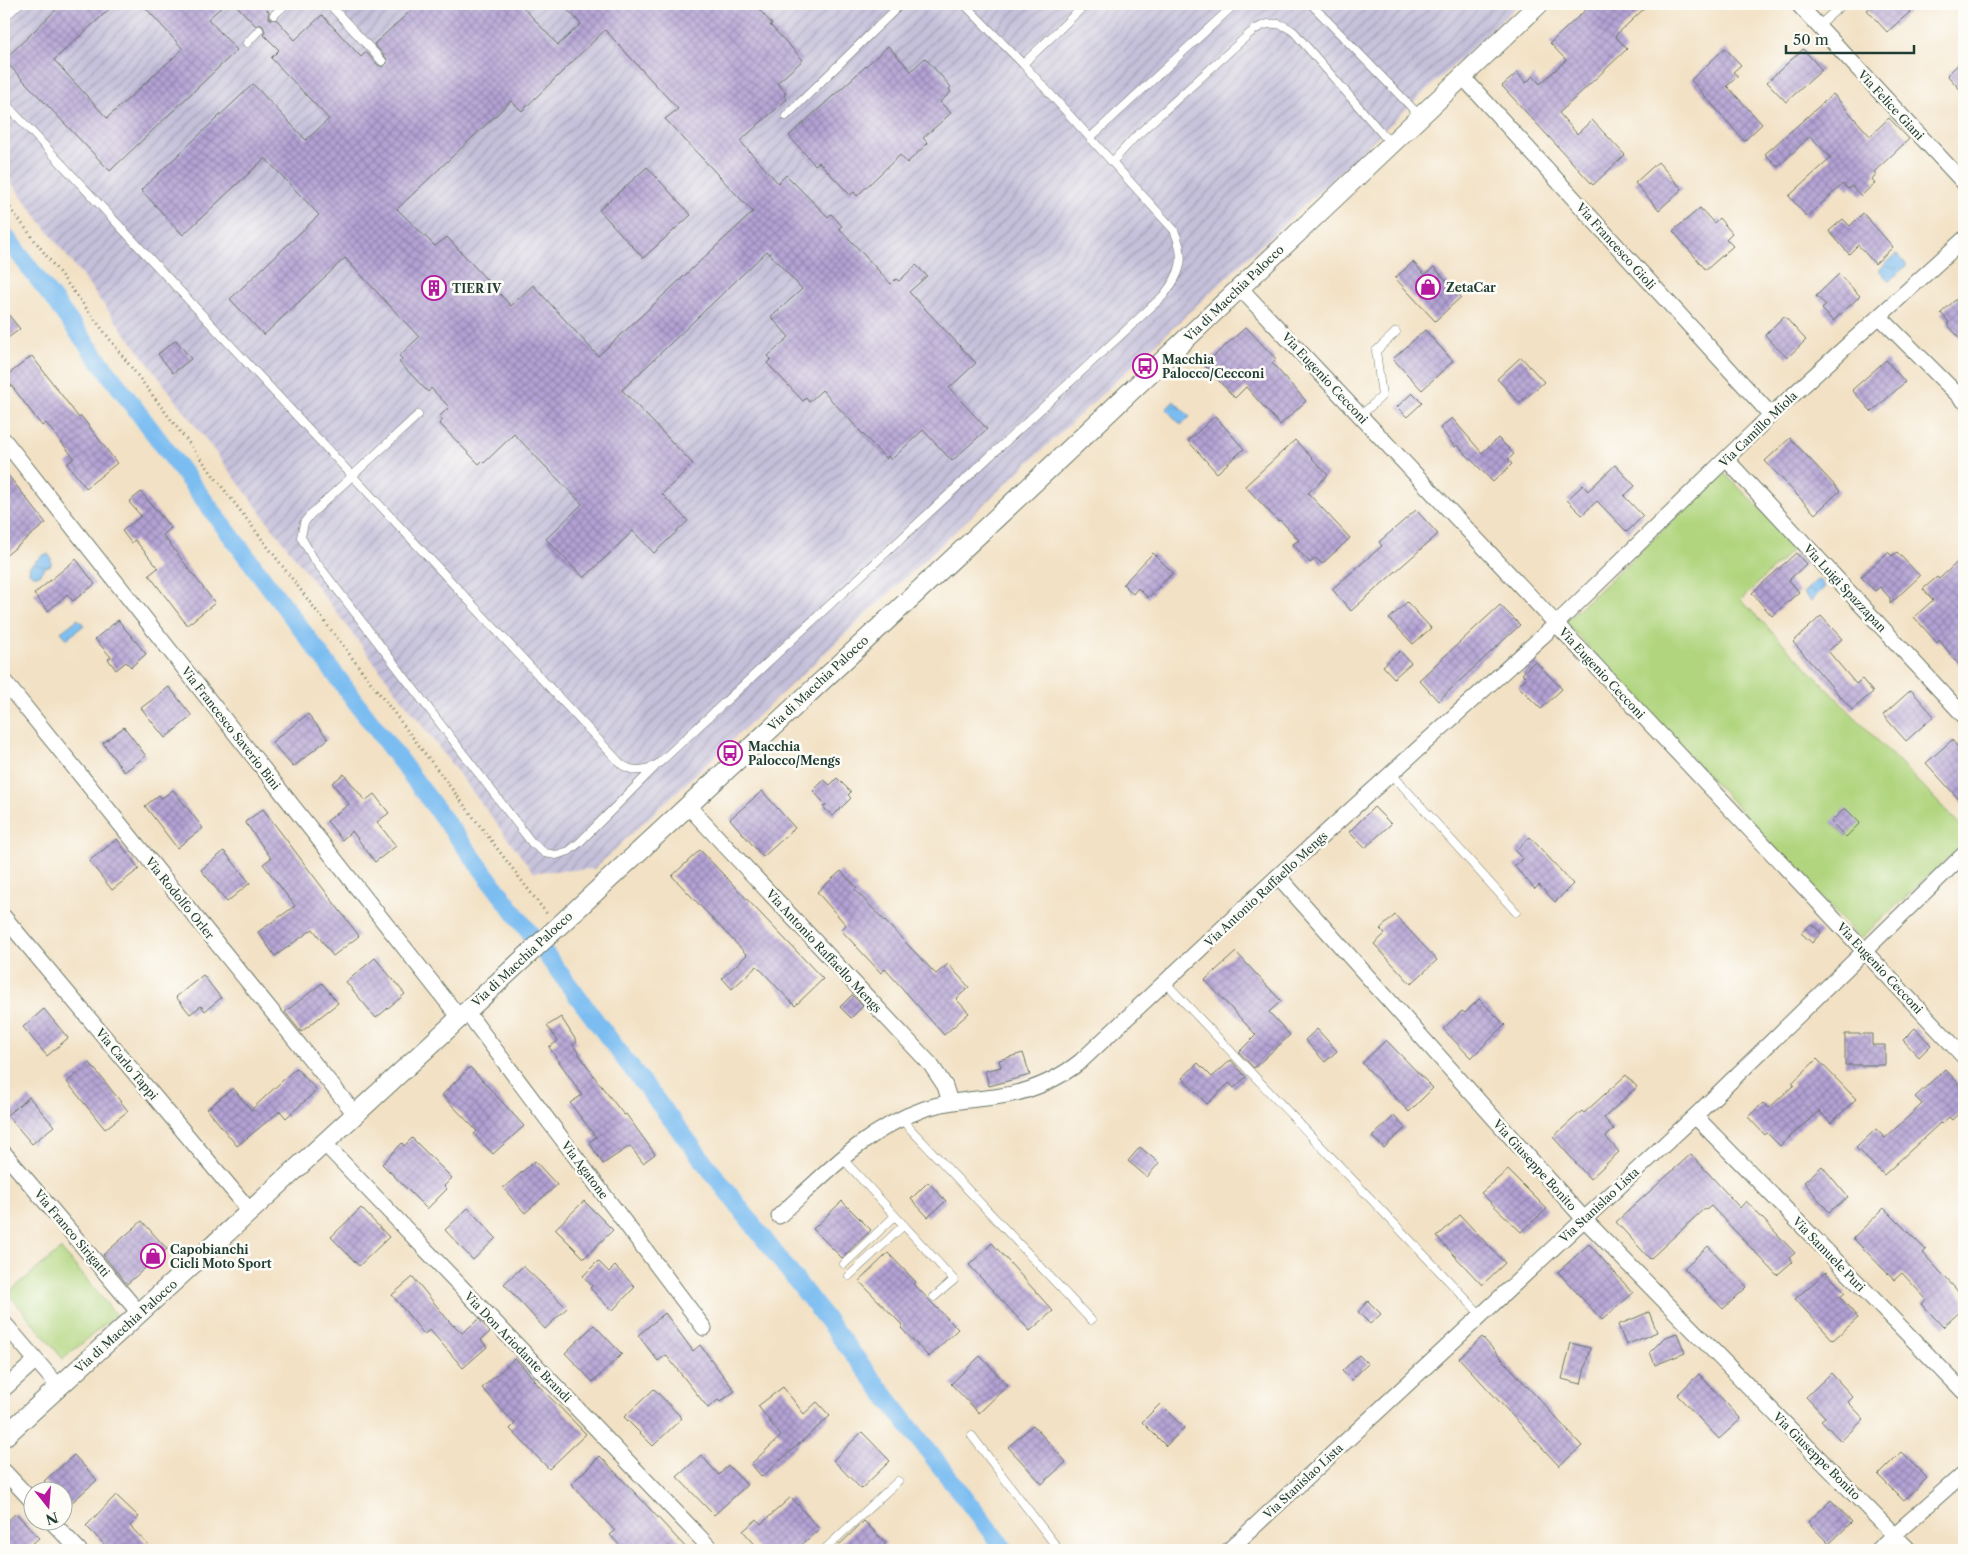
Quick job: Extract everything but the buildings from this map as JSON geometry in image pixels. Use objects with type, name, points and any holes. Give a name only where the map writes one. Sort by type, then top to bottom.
[{"type":"street","name":"Via di Macchia Palocco","points":[[4,1437],[326,1144],[528,952],[1240,288],[1539,4]]},
{"type":"street","name":"Via Felice Giani","points":[[1798,4],[1964,183]]},
{"type":"street","name":"Via Francesco Gioli","points":[[1462,76],[1771,415]]},
{"type":"street","name":"Via Camillo Miola","points":[[1556,624],[1771,415],[1964,239]]},
{"type":"street","name":"Via Eugenio Cecconi","points":[[1240,288],[1964,1057]]},
{"type":"street","points":[[1880,316],[1964,401]]},
{"type":"street","name":"Via Francesco Saverio Bini","points":[[4,440],[462,1014]]},
{"type":"street","name":"Via Luigi Spazzapan","points":[[1726,459],[1964,716]]},
{"type":"street","name":"Via Antonio Raffaello Mengs","points":[[779,1216],[864,1141],[902,1119],[923,1109],[950,1102],[1012,1094],[1036,1088],[1058,1077],[1081,1061],[1278,876],[1556,624]]},
{"type":"street","name":"Via Rodolfo Orler","points":[[4,681],[356,1114]]},
{"type":"street","name":"Via Antonio Raffaello Mengs","points":[[687,805],[931,1065],[945,1086],[950,1102]]},
{"type":"street","name":"Via Stanislao Lista","points":[[1229,1550],[1695,1116],[1964,854]]},
{"type":"street","name":"Via Giuseppe Bonito","points":[[1278,876],[1584,1219],[1909,1550]]},
{"type":"street","name":"Via Carlo Tappi","points":[[4,916],[251,1212]]},
{"type":"street","name":"Via Agatone","points":[[462,1014],[704,1328]]},
{"type":"street","name":"Via Samuele Puri","points":[[1695,1116],[1964,1392]]},
{"type":"street","name":"Via Don Ariodante Brandi","points":[[326,1144],[712,1550]]},
{"type":"street","name":"Via Franco Sirigatti","points":[[4,1153],[140,1314]]},
{"type":"street","points":[[4,1323],[59,1387]]},
{"type":"street","points":[[4,1389],[36,1360]]},
{"type":"street","points":[[4,1471],[22,1490]]},
{"type":"street","points":[[1877,1550],[1964,1473]]},
{"type":"street","points":[[62,1532],[79,1550]]},
{"type":"lane","points":[[4,18],[20,4]]},
{"type":"lane","points":[[274,16],[286,4]]},
{"type":"lane","points":[[328,4],[382,61]]},
{"type":"lane","points":[[786,116],[902,4]]},
{"type":"lane","points":[[418,415],[310,515],[302,530],[304,543],[536,848],[545,853],[556,854],[574,847],[658,764],[1163,296],[1175,282],[1180,268],[1181,254],[1174,230],[1091,137],[964,4]]},
{"type":"lane","points":[[1023,64],[1086,4]]},
{"type":"lane","points":[[1091,137],[1235,4]]},
{"type":"lane","points":[[1311,4],[1420,116]]},
{"type":"lane","points":[[1818,26],[1843,4]]},
{"type":"lane","points":[[1113,161],[1250,34],[1262,25],[1274,23],[1282,24],[1294,32],[1391,144]]},
{"type":"lane","points":[[246,42],[259,30]]},
{"type":"lane","points":[[4,102],[621,764],[636,770],[647,769],[658,764]]},
{"type":"lane","points":[[1360,416],[1382,396],[1376,351],[1396,332]]},
{"type":"lane","points":[[1391,773],[1516,912]]},
{"type":"lane","points":[[1166,982],[1481,1315]]},
{"type":"lane","points":[[902,1119],[1091,1320]]},
{"type":"lane","points":[[843,1159],[954,1280],[934,1297]]},
{"type":"lane","points":[[844,1264],[896,1216]]},
{"type":"lane","points":[[849,1276],[904,1226]]},
{"type":"lane","points":[[972,1436],[1059,1550]]},
{"type":"lane","points":[[824,1550],[898,1481]]},
{"type":"path","points":[[4,200],[554,929]]},
{"type":"shaded area","points":[[4,4],[1519,4],[594,869],[533,872],[4,173]]},
{"type":"green space","points":[[1724,473],[1797,545],[1741,600],[1964,829],[1964,843],[1860,939],[1565,622]]},
{"type":"green space","points":[[61,1249],[116,1315],[63,1359],[8,1293]]},
{"type":"water","points":[[1897,254],[1907,265],[1889,281],[1879,270]]},
{"type":"water","points":[[1174,401],[1190,417],[1181,425],[1166,409]]},
{"type":"water","points":[[48,554],[51,558],[51,565],[44,568],[39,575],[32,575],[29,572],[30,566],[43,555]]},
{"type":"water","points":[[1818,579],[1825,587],[1811,601],[1803,593]]},
{"type":"water","points":[[78,619],[84,625],[67,639],[61,632]]},
{"type":"waterway","points":[[4,234],[626,1061],[1005,1550]]},
{"type":"place","name":"ZetaCar","points":[[1428,287]]},
{"type":"place","name":"TIER IV","points":[[434,288]]},
{"type":"place","name":"Macchia Palocco/Cecconi","points":[[1145,366]]},
{"type":"place","name":"Macchia Palocco/Mengs","points":[[730,753]]},
{"type":"place","name":"Capobianchi Cicli Moto Sport","points":[[153,1256]]}]
